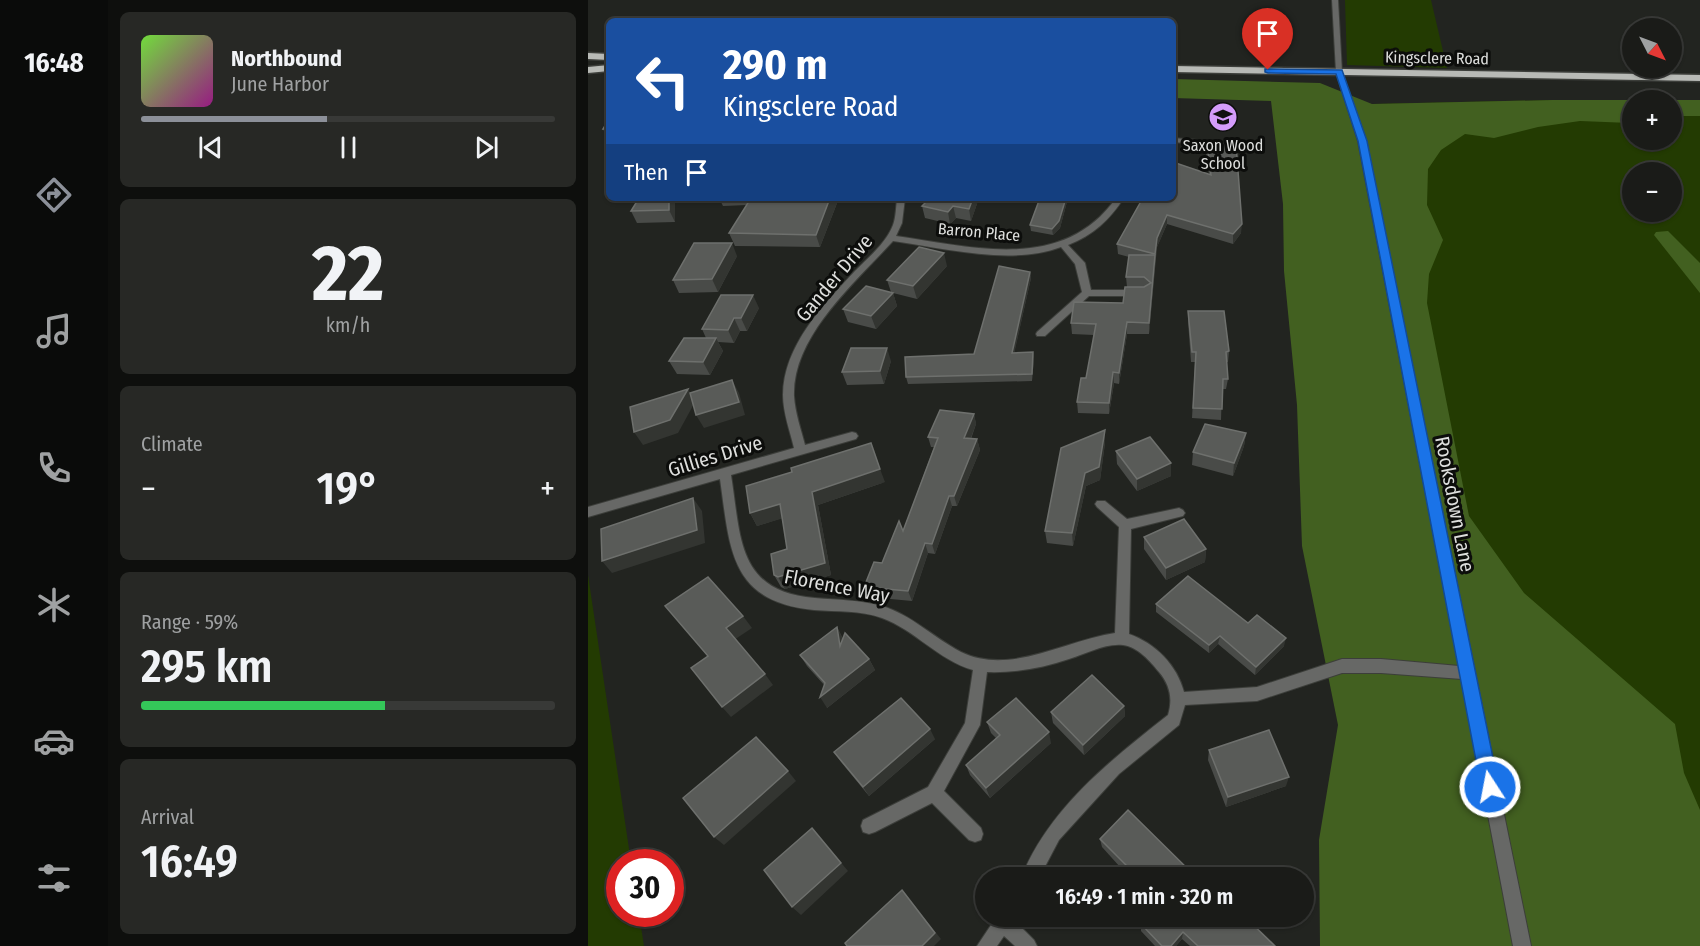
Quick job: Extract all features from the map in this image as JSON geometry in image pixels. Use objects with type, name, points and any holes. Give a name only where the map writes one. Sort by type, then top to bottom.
[{"type":"highway","points":[[588,56],[606,57]]},
{"type":"highway","points":[[588,70],[606,68]]},
{"type":"highway","name":"Kingsclere Road","points":[[1176,69],[1700,78]]},
{"type":"street","name":"Rooksdown Lane","points":[[1335,0],[1339,72],[1362,141],[1522,946]]},
{"type":"street","points":[[1176,140],[1221,144]]},
{"type":"street","name":"Gander Drive","points":[[801,451],[789,388],[797,357],[811,329],[891,238],[898,223],[901,201]]},
{"type":"street","name":"Barron Place","points":[[891,238],[987,251],[1019,252],[1063,244],[1085,235],[1102,222],[1118,201]]},
{"type":"street","points":[[1063,244],[1080,263],[1088,293]]},
{"type":"street","points":[[1041,334],[1088,293],[1144,293]]},
{"type":"street","name":"Gillies Drive","points":[[588,512],[852,436]]},
{"type":"street","name":"Florence Way","points":[[725,474],[734,532],[750,577],[768,593],[788,602],[867,609],[884,613],[909,625],[962,659],[981,665],[1014,664],[1061,655],[1122,639]]},
{"type":"street","points":[[1101,504],[1125,525]]},
{"type":"street","points":[[1125,525],[1179,513]]},
{"type":"street","points":[[1035,867],[1053,834],[1113,769],[1174,720],[1179,710],[1176,682],[1144,646],[1122,639],[1125,525]]},
{"type":"street","points":[[869,826],[934,793],[972,725],[981,665]]},
{"type":"street","points":[[1178,699],[1257,694],[1342,666],[1467,673]]},
{"type":"street","points":[[934,793],[975,834]]},
{"type":"street","points":[[986,946],[1001,927]]},
{"type":"street","points":[[1012,927],[1028,946]]},
{"type":"green space","points":[[1345,0],[1431,0],[1447,68],[1347,65]]},
{"type":"green space","points":[[1176,79],[1320,83],[1372,104],[1622,100],[1622,123],[1580,121],[1538,127],[1494,138],[1465,134],[1441,150],[1428,169],[1427,205],[1443,240],[1429,274],[1427,303],[1469,516],[1524,593],[1675,724],[1684,773],[1700,810],[1700,946],[1320,946],[1319,840],[1338,725],[1302,546],[1297,405],[1284,271],[1283,204],[1271,101],[1176,98]]},
{"type":"green space","points":[[1622,100],[1622,150],[1682,150],[1682,100],[1700,100],[1700,946],[1551,946],[1372,104]]},
{"type":"green space","points":[[1682,100],[1700,100],[1700,116],[1682,116]]},
{"type":"green space","points":[[1668,231],[1700,263],[1700,293],[1654,235],[1656,232]]},
{"type":"green space","points":[[588,575],[629,849],[606,849],[606,927],[641,927],[644,946],[588,946]]},
{"type":"building","points":[[1207,144],[1236,144],[1242,224],[1233,234],[1167,215],[1157,238],[1155,254],[1117,244],[1140,201],[1176,201],[1176,163],[1211,175]]},
{"type":"building","points":[[637,201],[669,201],[669,210],[631,211]]},
{"type":"building","points":[[749,201],[829,201],[816,235],[729,233]]},
{"type":"building","points":[[927,201],[972,201],[969,209],[953,206],[948,212],[922,206]]},
{"type":"building","points":[[1039,201],[1065,201],[1059,221],[1052,229],[1030,225]]},
{"type":"building","points":[[694,243],[732,243],[712,279],[673,280]]},
{"type":"building","points":[[919,247],[944,253],[913,286],[887,280]]},
{"type":"building","points":[[1129,255],[1155,255],[1149,323],[1127,322],[1119,373],[1113,372],[1109,403],[1077,402],[1081,378],[1086,378],[1096,324],[1071,323],[1074,302],[1123,303],[1125,287],[1144,287],[1151,283],[1144,277],[1126,277]]},
{"type":"building","points":[[999,266],[1030,272],[1012,353],[1033,352],[1032,374],[906,377],[905,357],[974,354]]},
{"type":"building","points":[[866,286],[893,293],[871,316],[843,309]]},
{"type":"building","points":[[721,295],[753,295],[741,318],[734,318],[728,330],[702,329]]},
{"type":"building","points":[[1188,311],[1224,311],[1229,351],[1226,352],[1228,379],[1223,379],[1222,409],[1193,408],[1196,352],[1192,352]]},
{"type":"building","points":[[684,338],[716,338],[703,362],[669,361]]},
{"type":"building","points":[[851,348],[887,348],[880,371],[842,372]]},
{"type":"building","points":[[732,380],[739,402],[696,415],[690,393]]},
{"type":"building","points":[[688,389],[670,420],[634,432],[630,407]]},
{"type":"building","points":[[940,410],[974,414],[964,438],[977,439],[954,496],[949,496],[932,544],[925,543],[908,591],[864,587],[874,562],[882,563],[899,521],[903,531],[938,438],[928,437]]},
{"type":"building","points":[[1205,424],[1246,433],[1234,463],[1193,452]]},
{"type":"building","points":[[1105,430],[1099,467],[1085,473],[1072,533],[1045,531],[1061,448]]},
{"type":"building","points":[[1150,437],[1171,463],[1137,479],[1116,451]]},
{"type":"building","points":[[871,443],[880,469],[812,492],[825,563],[778,577],[774,575],[771,554],[787,549],[780,504],[750,513],[746,486],[792,472],[791,468]]},
{"type":"building","points":[[693,498],[697,530],[602,561],[601,529]]},
{"type":"building","points":[[1184,519],[1206,549],[1166,568],[1144,537]]},
{"type":"building","points":[[1188,576],[1248,623],[1257,615],[1286,638],[1256,667],[1220,636],[1209,645],[1156,604]]},
{"type":"building","points":[[708,577],[743,616],[726,628],[765,674],[722,707],[691,668],[708,656],[665,606]]},
{"type":"building","points":[[837,627],[840,646],[845,633],[869,659],[820,697],[825,683],[800,655]]},
{"type":"building","points":[[1092,675],[1124,706],[1083,745],[1051,712]]},
{"type":"building","points":[[901,698],[930,729],[863,787],[834,752]]},
{"type":"building","points":[[1016,698],[1049,732],[986,788],[966,765],[1000,735],[987,722]]},
{"type":"building","points":[[1269,730],[1289,777],[1228,797],[1209,750]]},
{"type":"building","points":[[756,737],[788,771],[714,837],[683,798]]},
{"type":"building","points":[[1128,810],[1186,867],[1128,867],[1100,839]]},
{"type":"building","points":[[812,828],[841,863],[792,907],[764,870]]},
{"type":"building","points":[[902,890],[935,933],[922,946],[847,946],[845,943]]},
{"type":"building","points":[[1144,927],[1255,927],[1275,946],[1198,946],[1183,932],[1171,946],[1162,946]]},
{"type":"place","name":"Saxon Wood School","points":[[1223,117]]},
{"type":"route","points":[[1268,70],[1339,72],[1362,141],[1490,787]]}]
